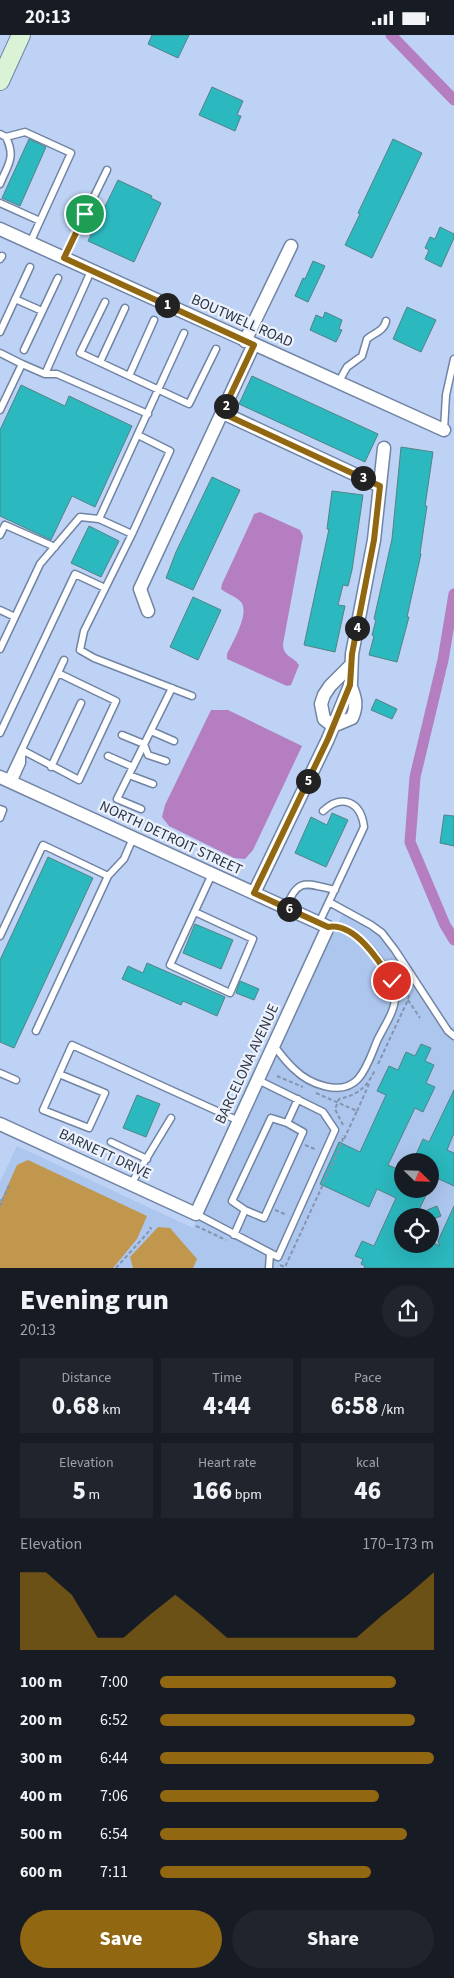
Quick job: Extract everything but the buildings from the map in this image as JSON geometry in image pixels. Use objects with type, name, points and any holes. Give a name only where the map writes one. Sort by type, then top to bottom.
[{"type":"street","points":[[0,81],[21,35]]},
{"type":"street","name":"BOUTWELL ROAD","points":[[0,229],[444,430]]},
{"type":"street","points":[[148,611],[140,589],[222,413],[249,343],[291,246]]},
{"type":"street","points":[[222,413],[380,486]]},
{"type":"street","points":[[254,893],[333,727],[348,690],[352,654],[374,540],[384,448]]},
{"type":"street","points":[[333,727],[324,719],[321,704],[330,687],[351,665]]},
{"type":"street","points":[[330,687],[348,690]]},
{"type":"street","name":"NORTH DETROIT STREET","points":[[7,780],[324,925]]},
{"type":"street","name":"BARCELONA AVENUE","points":[[196,1214],[274,1046],[324,925]]},
{"type":"street","name":"BARNETT DRIVE","points":[[1,1128],[196,1214]]},
{"type":"lane","points":[[0,183],[11,160],[12,149],[3,136],[25,131],[71,153],[30,243]]},
{"type":"lane","points":[[64,258],[107,170]]},
{"type":"lane","points":[[0,203],[40,221]]},
{"type":"lane","points":[[0,332],[30,267]]},
{"type":"lane","points":[[44,374],[91,271]]},
{"type":"lane","points":[[24,350],[58,278]]},
{"type":"lane","points":[[15,299],[42,311]]},
{"type":"lane","points":[[105,302],[80,353],[189,404],[216,349]]},
{"type":"lane","points":[[100,362],[125,308]]},
{"type":"lane","points":[[129,376],[154,320]]},
{"type":"lane","points":[[338,383],[346,367],[362,356],[367,339],[382,330],[386,321]]},
{"type":"lane","points":[[99,519],[184,333]]},
{"type":"lane","points":[[0,353],[44,374],[57,373],[148,414]]},
{"type":"lane","points":[[444,430],[446,395],[454,359]]},
{"type":"lane","points":[[0,410],[22,364]]},
{"type":"lane","points":[[138,435],[170,451],[84,631],[80,649],[94,658],[192,696]]},
{"type":"lane","points":[[0,649],[40,564],[80,517],[99,519],[132,534]]},
{"type":"lane","points":[[0,535],[5,525],[55,547]]},
{"type":"lane","points":[[0,733],[74,574],[105,588]]},
{"type":"lane","points":[[0,610],[15,617]]},
{"type":"lane","points":[[7,780],[64,661]]},
{"type":"lane","points":[[22,751],[80,780],[116,701],[58,673]]},
{"type":"lane","points":[[141,809],[117,799],[172,688]]},
{"type":"lane","points":[[51,767],[82,703]]},
{"type":"lane","points":[[150,731],[174,741]]},
{"type":"lane","points":[[122,735],[144,744],[148,755],[166,761]]},
{"type":"lane","points":[[108,756],[133,767]]},
{"type":"lane","points":[[129,775],[153,784]]},
{"type":"lane","points":[[274,1046],[293,1069],[302,1076],[330,1088],[344,1088],[360,1076],[395,1001],[392,981],[378,957],[362,941],[345,929],[324,925],[329,902],[364,827],[363,817],[359,810],[346,802],[338,801],[330,804],[323,811]]},
{"type":"lane","points":[[0,809],[3,810],[0,817]]},
{"type":"lane","points":[[36,1031],[108,876],[124,859],[133,838]]},
{"type":"lane","points":[[0,936],[43,845],[108,876]]},
{"type":"lane","points":[[195,912],[253,939],[230,993],[170,965],[212,874]]},
{"type":"lane","points":[[286,908],[296,889],[302,885],[335,890]]},
{"type":"lane","points":[[329,902],[382,933],[448,1031],[454,1036]]},
{"type":"lane","points":[[59,1074],[105,1093],[89,1128],[43,1110],[59,1074],[72,1045],[239,1121]]},
{"type":"lane","points":[[0,1073],[16,1080]]},
{"type":"lane","points":[[196,1214],[278,1257],[335,1130],[323,1112],[258,1080]]},
{"type":"lane","points":[[287,1123],[298,1099]]},
{"type":"lane","points":[[131,1184],[171,1118]]},
{"type":"lane","points":[[271,1118],[287,1123],[303,1132],[264,1218],[232,1201],[271,1118]]},
{"type":"lane","points":[[111,1142],[147,1159]]},
{"type":"lane","points":[[234,1235],[245,1209]]},
{"type":"lane","points":[[270,1253],[270,1268]]},
{"type":"path","points":[[408,1000],[420,1018]]},
{"type":"path","points":[[342,1143],[369,1083]]},
{"type":"path","points":[[338,1103],[357,1111]]},
{"type":"path","points":[[0,1206],[10,1183]]},
{"type":"path","points":[[116,1268],[151,1229],[150,1227]]},
{"type":"shaded area","points":[[260,512],[300,530],[303,536],[283,644],[286,654],[299,665],[291,685],[287,686],[227,659],[227,654],[242,620],[243,607],[239,600],[221,589],[222,584],[254,514]]},
{"type":"shaded area","points":[[211,710],[228,710],[302,746],[253,850],[245,859],[234,858],[169,826],[162,817],[165,805]]},
{"type":"shaded area","points":[[346,907],[386,930],[449,1025],[454,1028],[454,1268],[0,1268],[0,1182],[17,1146],[193,1228]]},
{"type":"shaded area","points":[[28,1160],[147,1216],[137,1239],[113,1268],[0,1268],[0,1203],[17,1165]]},
{"type":"shaded area","points":[[158,1227],[170,1228],[197,1259],[193,1268],[133,1268],[130,1257]]},
{"type":"waterway","points":[[391,35],[454,100]]},
{"type":"waterway","points":[[454,594],[443,660],[415,777],[410,842],[445,925],[454,940]]},
{"type":"route","points":[[85,214],[64,258],[254,345],[222,413],[380,486],[374,540],[352,654],[350,685],[328,739],[254,893],[328,927],[334,926],[345,929],[362,941],[378,957],[392,981]]}]
